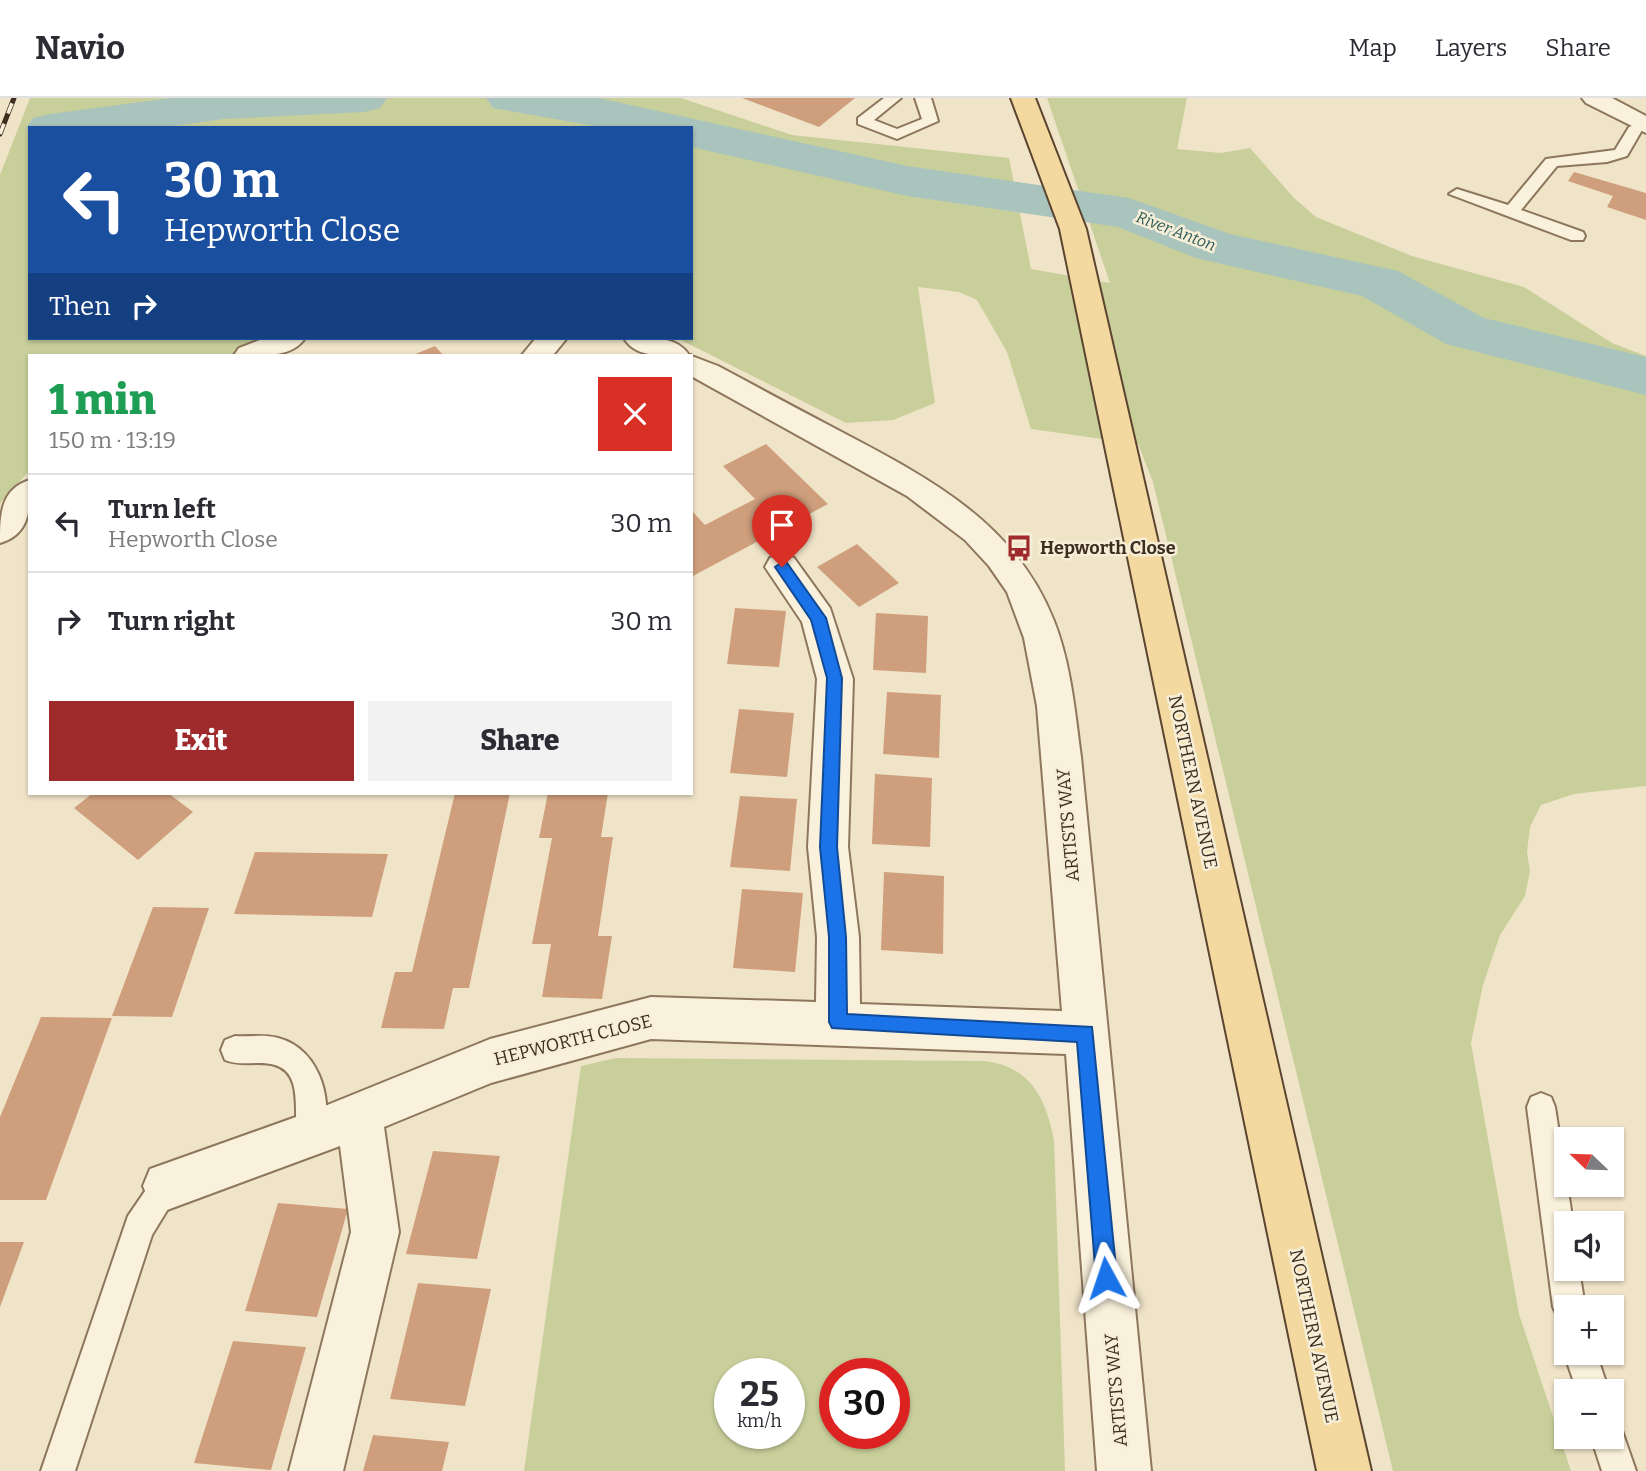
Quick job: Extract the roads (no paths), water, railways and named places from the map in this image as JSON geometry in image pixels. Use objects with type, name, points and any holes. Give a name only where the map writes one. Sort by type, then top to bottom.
[{"type":"main road","name":"NORTHERN AVENUE","points":[[1023,98],[1073,229],[1344,1471]]},
{"type":"street","points":[[1594,98],[1640,128]]},
{"type":"street","points":[[251,354],[286,340]]},
{"type":"street","points":[[537,354],[551,340]]},
{"type":"street","points":[[642,340],[673,354]]},
{"type":"street","name":"ARTISTS WAY","points":[[693,365],[935,497],[976,528],[1017,580],[1037,620],[1050,666],[1062,757],[1124,1471]]},
{"type":"street","points":[[0,531],[28,494]]},
{"type":"street","points":[[782,567],[818,618],[835,678],[828,847],[838,937],[838,1022]]},
{"type":"street","name":"HEPWORTH CLOSE","points":[[167,1186],[310,1135],[491,1061],[651,1018],[838,1022],[1086,1033]]},
{"type":"street","points":[[316,1471],[375,1232],[359,1116]]},
{"type":"lane","points":[[893,98],[863,121],[897,134],[908,130],[930,121],[923,98]]},
{"type":"lane","points":[[1511,212],[1552,162],[1607,157],[1620,153],[1640,128]]},
{"type":"lane","points":[[1457,194],[1577,236]]},
{"type":"lane","points":[[235,1050],[280,1052],[300,1066],[309,1083],[310,1135]]},
{"type":"lane","points":[[1541,1107],[1567,1295]]},
{"type":"lane","points":[[58,1471],[139,1227],[167,1186]]},
{"type":"lane","points":[[1612,1449],[1619,1471]]},
{"type":"waterway","name":"River Anton","points":[[65,126],[224,105],[364,98]]},
{"type":"waterway","name":"River Anton","points":[[509,98],[568,105],[660,126]]},
{"type":"waterway","name":"River Anton","points":[[693,133],[907,181],[1129,213],[1215,247],[1379,283],[1466,331],[1646,376]]},
{"type":"railway","points":[[0,134],[14,98]]},
{"type":"place","name":"Hepworth Close","points":[[1019,548]]}]
